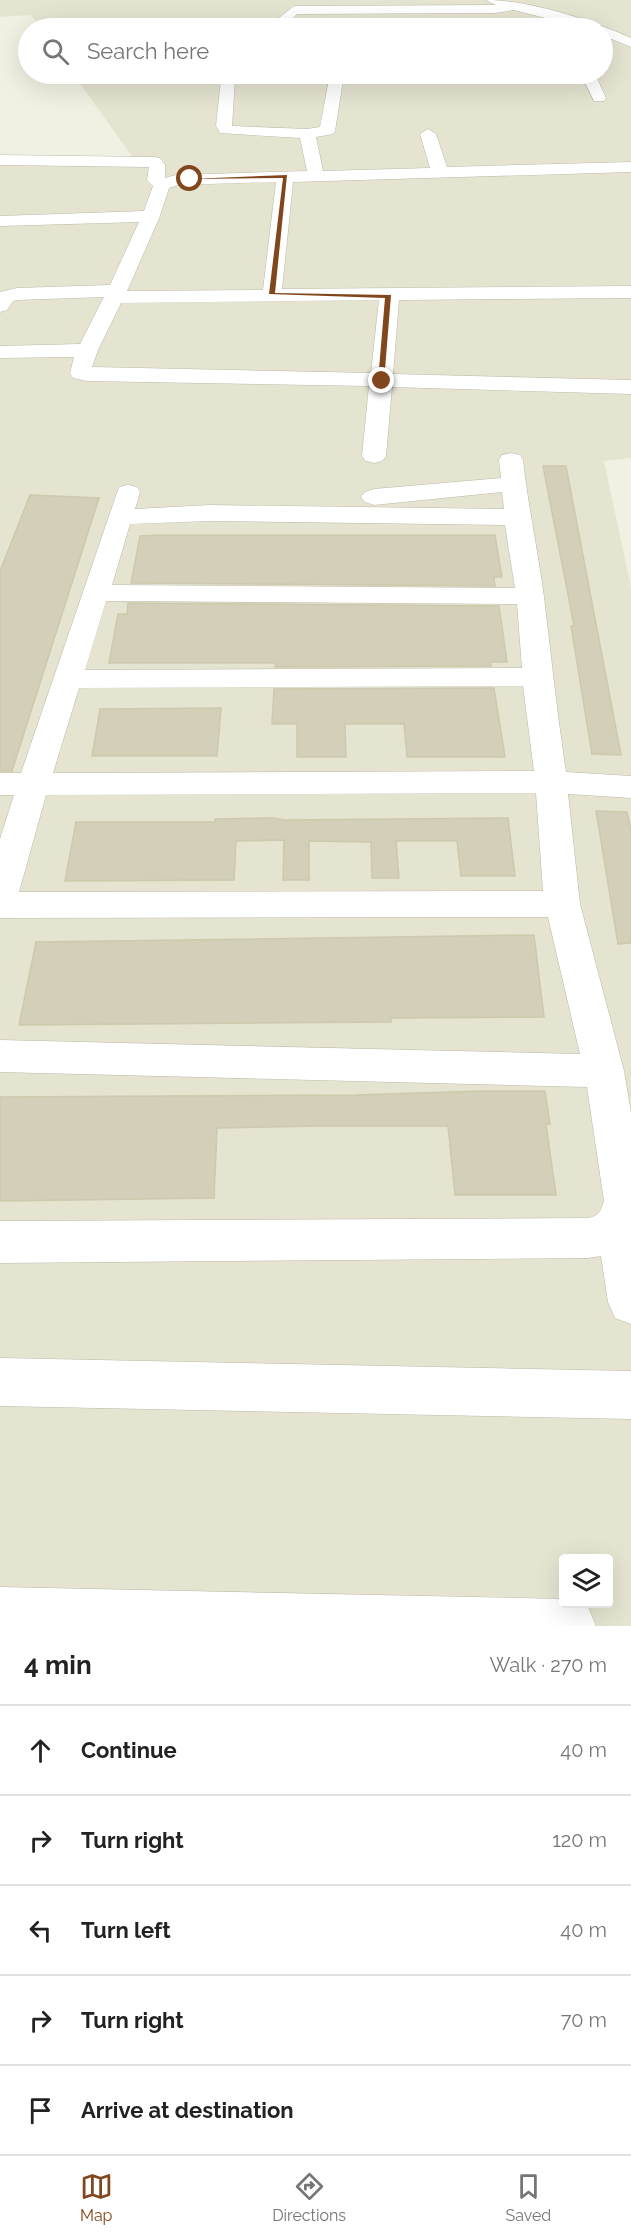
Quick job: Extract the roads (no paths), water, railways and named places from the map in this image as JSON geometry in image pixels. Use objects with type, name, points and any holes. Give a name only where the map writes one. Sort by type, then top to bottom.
[{"type":"street","points":[[490,0],[559,18]]},
{"type":"street","points":[[286,18],[294,10],[495,9],[513,6]]},
{"type":"street","points":[[613,35],[631,44]]},
{"type":"street","points":[[613,45],[631,44]]},
{"type":"street","points":[[228,84],[224,126],[226,130],[307,134],[327,131],[336,84]]},
{"type":"street","points":[[593,84],[599,98]]},
{"type":"street","points":[[307,134],[316,176]]},
{"type":"street","points":[[428,134],[440,172]]},
{"type":"street","points":[[0,160],[154,162],[157,165],[156,180],[162,185]]},
{"type":"street","points":[[162,185],[176,180],[631,167]]},
{"type":"street","points":[[272,294],[285,176]]},
{"type":"street","points":[[162,185],[151,216],[87,350],[81,373],[631,387]]},
{"type":"street","points":[[0,221],[151,216]]},
{"type":"street","points":[[0,306],[6,296],[17,294],[388,296],[496,292],[631,292]]},
{"type":"street","points":[[374,456],[388,296]]},
{"type":"street","points":[[0,352],[87,350]]},
{"type":"street","points":[[210,513],[512,472],[530,596],[562,904],[604,1071],[625,1201],[620,1221],[625,1265]]},
{"type":"street","points":[[0,895],[33,784],[124,504],[210,513],[517,517]]},
{"type":"street","points":[[96,593],[530,596]]},
{"type":"street","points":[[68,679],[537,677]]},
{"type":"street","points":[[0,784],[551,782],[631,787]]},
{"type":"street","points":[[0,905],[562,904]]},
{"type":"street","points":[[0,1056],[604,1071]]},
{"type":"street","points":[[0,1242],[588,1238],[602,1236],[625,1265]]},
{"type":"street","points":[[0,1382],[631,1395],[631,1377]]},
{"type":"street","points":[[0,1614],[367,1624],[569,1626]]}]
